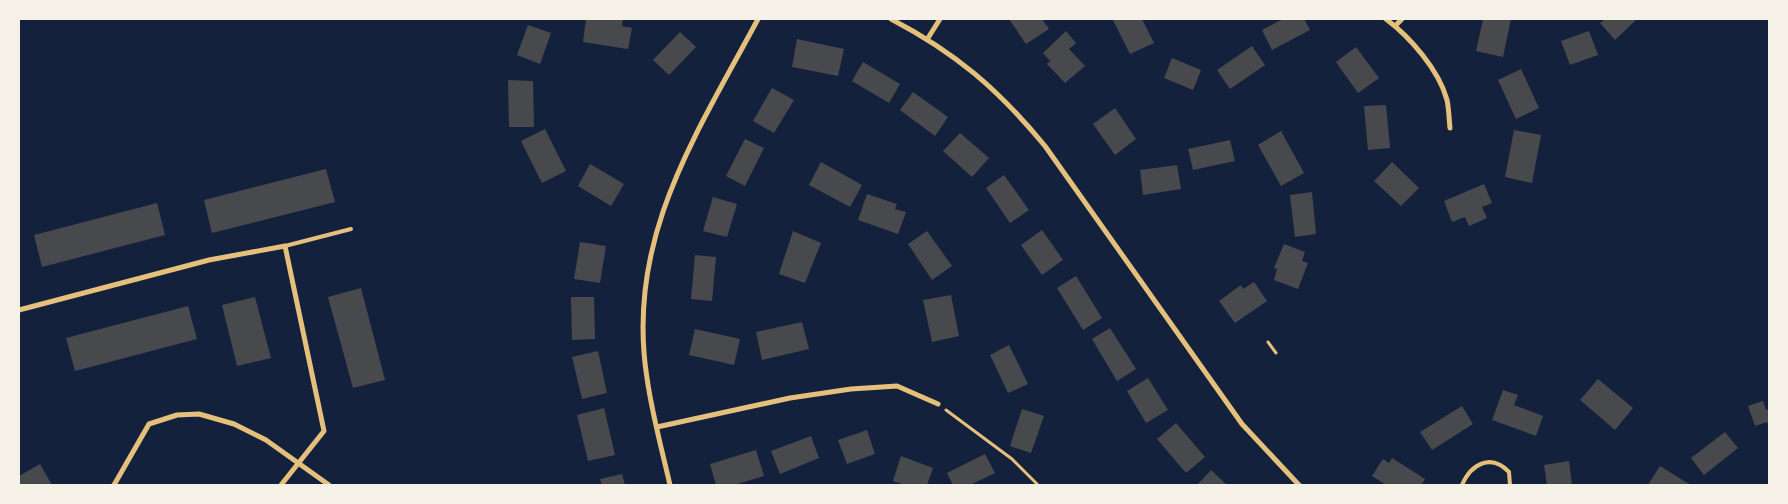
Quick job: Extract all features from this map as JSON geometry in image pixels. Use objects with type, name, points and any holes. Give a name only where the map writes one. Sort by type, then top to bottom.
[{"type":"street","points":[[670,485],[646,376],[644,300],[654,237],[677,172],[758,19]]},
{"type":"street","points":[[891,19],[928,38],[959,59],[1023,119],[1040,140],[1242,424],[1299,485]]},
{"type":"street","points":[[928,38],[940,19]]},
{"type":"street","points":[[1386,19],[1396,26],[1418,51],[1439,82],[1446,100],[1450,128]]},
{"type":"street","points":[[1396,26],[1402,19]]},
{"type":"street","points":[[19,310],[209,260],[285,246],[324,430],[281,485]]},
{"type":"street","points":[[657,427],[790,398],[851,389],[897,386],[938,404]]},
{"type":"street","points":[[114,485],[149,424],[177,415],[206,415],[234,424],[266,440],[330,485]]},
{"type":"lane","points":[[285,246],[351,229]]},
{"type":"lane","points":[[1462,485],[1467,474],[1475,466],[1489,462],[1503,466],[1509,472],[1510,485]]},
{"type":"path","points":[[1268,342],[1276,353]]},
{"type":"path","points":[[938,404],[1012,460],[1038,485]]},
{"type":"building","points":[[586,19],[623,19],[622,26],[632,28],[628,49],[583,42]]},
{"type":"building","points":[[1009,19],[1042,19],[1049,29],[1026,44]]},
{"type":"building","points":[[1142,19],[1154,43],[1130,54],[1113,20]]},
{"type":"building","points":[[1283,19],[1304,19],[1310,30],[1272,50],[1262,30]]},
{"type":"building","points":[[1483,19],[1511,19],[1503,57],[1476,51]]},
{"type":"building","points":[[1605,19],[1637,19],[1615,40],[1600,23]]},
{"type":"building","points":[[528,25],[551,33],[540,64],[517,55]]},
{"type":"building","points":[[1066,31],[1076,43],[1069,49],[1085,66],[1065,83],[1047,64],[1050,61],[1043,53]]},
{"type":"building","points":[[1589,31],[1598,55],[1570,65],[1561,41]]},
{"type":"building","points":[[680,32],[696,47],[669,75],[653,60]]},
{"type":"building","points":[[797,39],[844,49],[838,76],[792,67]]},
{"type":"building","points":[[1252,46],[1265,65],[1230,89],[1217,70]]},
{"type":"building","points":[[1356,47],[1379,78],[1358,93],[1336,62]]},
{"type":"building","points":[[1172,58],[1201,70],[1193,90],[1164,78]]},
{"type":"building","points":[[863,62],[900,84],[889,103],[852,81]]},
{"type":"building","points":[[1521,69],[1539,108],[1516,119],[1498,80]]},
{"type":"building","points":[[508,80],[533,81],[534,127],[509,127]]},
{"type":"building","points":[[772,88],[794,100],[774,133],[753,121]]},
{"type":"building","points":[[913,92],[948,117],[935,136],[900,110]]},
{"type":"building","points":[[1386,105],[1390,148],[1368,150],[1364,106]]},
{"type":"building","points":[[1115,108],[1136,139],[1115,155],[1093,124]]},
{"type":"building","points":[[545,129],[566,171],[542,183],[521,141]]},
{"type":"building","points":[[1514,130],[1541,135],[1532,183],[1505,177]]},
{"type":"building","points":[[1281,131],[1304,173],[1281,186],[1258,145]]},
{"type":"building","points":[[960,133],[989,158],[972,177],[943,151]]},
{"type":"building","points":[[745,139],[764,148],[745,186],[726,176]]},
{"type":"building","points":[[1230,140],[1235,161],[1193,170],[1188,149]]},
{"type":"building","points":[[821,162],[862,185],[850,207],[809,185]]},
{"type":"building","points":[[1392,162],[1419,188],[1401,206],[1374,181]]},
{"type":"building","points":[[590,164],[624,184],[611,206],[578,186]]},
{"type":"building","points":[[1177,165],[1181,189],[1143,195],[1140,170]]},
{"type":"building","points":[[326,169],[335,202],[212,233],[204,200]]},
{"type":"building","points":[[1004,175],[1029,210],[1010,223],[986,188]]},
{"type":"building","points":[[1484,184],[1492,203],[1482,207],[1487,218],[1469,226],[1465,217],[1452,222],[1444,201]]},
{"type":"building","points":[[1312,192],[1316,234],[1295,237],[1290,195]]},
{"type":"building","points":[[867,194],[897,204],[895,209],[906,212],[898,234],[858,220]]},
{"type":"building","points":[[713,197],[737,204],[727,237],[703,231]]},
{"type":"building","points":[[157,203],[165,235],[42,267],[34,235]]},
{"type":"building","points":[[1042,230],[1063,260],[1042,275],[1021,245]]},
{"type":"building","points":[[793,231],[821,243],[805,283],[779,274]]},
{"type":"building","points":[[927,231],[952,266],[932,280],[908,244]]},
{"type":"building","points":[[580,242],[606,246],[600,283],[574,279]]},
{"type":"building","points":[[1284,244],[1305,252],[1302,261],[1308,263],[1298,289],[1274,280],[1277,269],[1274,268]]},
{"type":"building","points":[[695,255],[716,257],[712,301],[691,299]]},
{"type":"building","points":[[1076,276],[1102,318],[1083,330],[1057,288]]},
{"type":"building","points":[[1254,282],[1267,301],[1235,323],[1219,301],[1241,285],[1243,289]]},
{"type":"building","points":[[361,288],[385,380],[353,388],[328,297]]},
{"type":"building","points":[[951,295],[959,336],[932,342],[923,300]]},
{"type":"building","points":[[255,297],[271,358],[237,366],[222,305]]},
{"type":"building","points":[[571,297],[594,297],[595,339],[572,340]]},
{"type":"building","points":[[188,306],[197,339],[75,371],[66,338]]},
{"type":"building","points":[[802,322],[809,349],[762,360],[756,332]]},
{"type":"building","points":[[1110,328],[1136,369],[1117,381],[1092,339]]},
{"type":"building","points":[[695,329],[740,339],[734,365],[689,355]]},
{"type":"building","points":[[1009,345],[1028,384],[1008,393],[990,355]]},
{"type":"building","points":[[598,351],[607,393],[582,399],[572,357]]},
{"type":"building","points":[[1148,378],[1168,410],[1146,423],[1127,391]]},
{"type":"building","points":[[1598,379],[1633,408],[1615,430],[1580,400]]},
{"type":"building","points":[[1503,390],[1518,395],[1514,405],[1543,416],[1536,436],[1492,420]]},
{"type":"building","points":[[1763,401],[1766,410],[1769,409],[1769,429],[1767,422],[1755,426],[1748,406]]},
{"type":"building","points":[[1462,406],[1473,424],[1432,450],[1420,432]]},
{"type":"building","points":[[604,408],[615,455],[588,461],[577,415]]},
{"type":"building","points":[[1022,409],[1044,416],[1031,453],[1010,446]]},
{"type":"building","points":[[1176,423],[1205,457],[1186,473],[1157,439]]},
{"type":"building","points":[[867,430],[875,454],[847,464],[838,440]]},
{"type":"building","points":[[1725,432],[1738,448],[1704,475],[1691,458]]},
{"type":"building","points":[[811,436],[819,458],[780,474],[771,451]]},
{"type":"building","points":[[756,450],[764,476],[734,485],[716,485],[710,464]]},
{"type":"building","points":[[985,454],[995,473],[970,485],[953,485],[947,473]]},
{"type":"building","points":[[901,456],[933,468],[927,485],[905,485],[893,481]]},
{"type":"building","points":[[1392,458],[1425,479],[1421,485],[1386,485],[1372,476],[1383,459],[1389,463]]},
{"type":"building","points":[[1569,461],[1572,485],[1547,485],[1544,465]]},
{"type":"building","points":[[40,464],[52,485],[19,485],[19,476]]},
{"type":"building","points":[[1660,466],[1689,484],[1689,485],[1648,485]]},
{"type":"building","points":[[1211,470],[1227,485],[1197,485]]},
{"type":"building","points":[[622,474],[625,485],[602,485],[600,479]]}]
